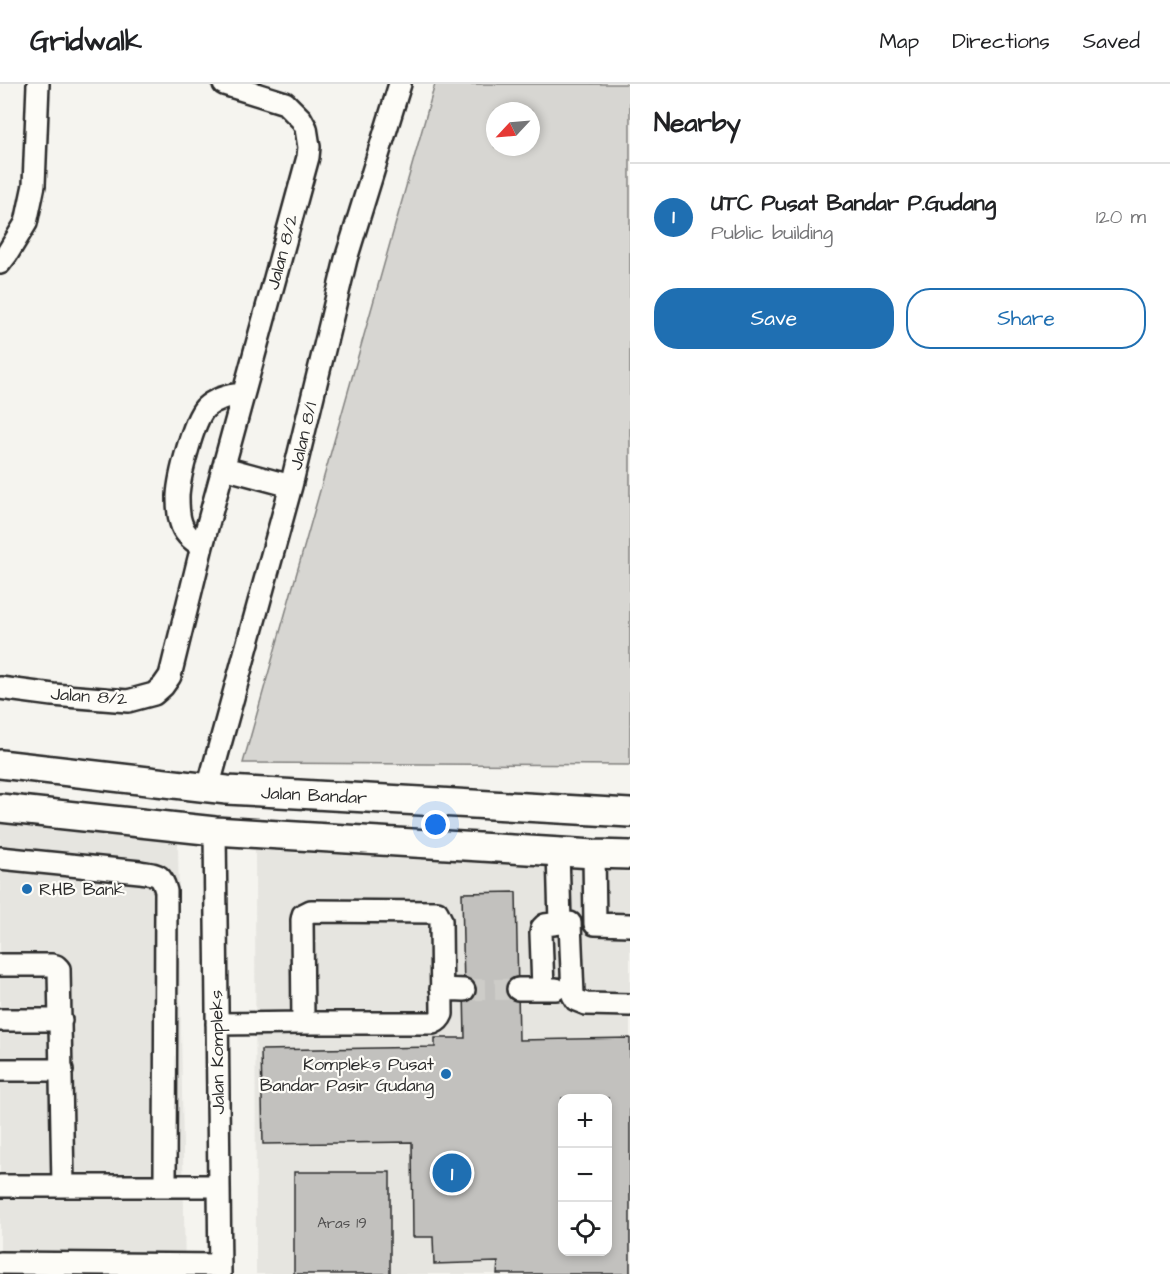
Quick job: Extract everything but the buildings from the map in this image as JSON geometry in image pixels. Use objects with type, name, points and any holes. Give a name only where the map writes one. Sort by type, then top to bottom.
[{"type":"main road","name":"Jalan Bandar","points":[[0,764],[208,788],[630,813]]},
{"type":"main road","points":[[0,808],[215,831],[630,855]]},
{"type":"street","points":[[0,263],[26,223],[34,185],[38,84]]},
{"type":"street","name":"Jalan 8/2","points":[[0,688],[128,701],[154,694],[170,676],[202,546],[309,147],[308,137],[301,120],[285,103],[224,84]]},
{"type":"street","name":"Jalan 8/1","points":[[208,788],[291,486],[346,259],[400,84]]},
{"type":"street","points":[[202,546],[191,540],[185,532],[178,508],[179,490],[193,430],[200,415],[212,403],[227,396],[243,394]]},
{"type":"street","points":[[224,468],[291,486]]},
{"type":"street","name":"Jalan Kompleks","points":[[215,831],[220,1269]]},
{"type":"street","points":[[558,851],[573,995],[581,1003],[630,1005]]},
{"type":"street","points":[[594,854],[596,924]]},
{"type":"street","points":[[0,858],[140,872],[156,875],[163,880],[165,891],[165,1186]]},
{"type":"street","points":[[217,1024],[437,1022],[442,1014],[441,920],[437,912],[311,911],[303,915],[303,1023]]},
{"type":"street","points":[[543,983],[541,933],[545,925],[565,923],[630,925]]},
{"type":"street","points":[[0,965],[56,966],[59,969],[63,1186]]},
{"type":"street","points":[[441,983],[464,983]]},
{"type":"street","points":[[518,983],[543,983],[572,989]]},
{"type":"street","points":[[0,1020],[61,1020]]},
{"type":"street","points":[[0,1070],[62,1070]]},
{"type":"street","points":[[0,1186],[219,1186]]},
{"type":"street","points":[[0,1263],[220,1269]]},
{"type":"shaded area","points":[[435,84],[630,84],[630,765],[243,763]]},
{"type":"shaded area","points":[[0,820],[178,843],[185,1274],[0,1274]]},
{"type":"shaded area","points":[[255,850],[630,872],[630,1274],[256,1274]]},
{"type":"tunnel","points":[[464,990],[518,989]]},
{"type":"place","name":"RHB Bank","points":[[27,889]]},
{"type":"place","name":"Kompleks Pusat Bandar Pasir Gudang","points":[[446,1074]]},
{"type":"place","name":"UTC Pusat Bandar P.Gudang","points":[[452,1173]]}]
